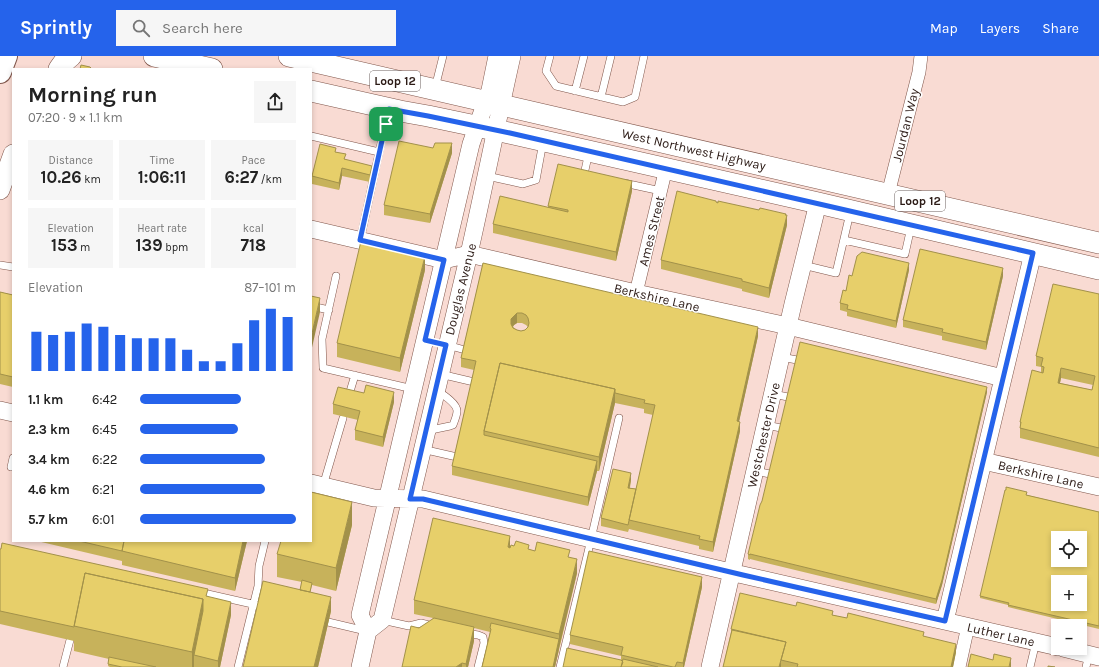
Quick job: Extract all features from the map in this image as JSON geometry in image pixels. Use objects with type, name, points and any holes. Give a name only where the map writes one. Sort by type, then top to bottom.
[{"type":"highway","points":[[0,72],[6,56]]},
{"type":"main road","points":[[50,68],[55,56]]},
{"type":"main road","points":[[60,68],[71,56]]},
{"type":"main road","name":"West Northwest Highway","points":[[289,56],[1099,243]]},
{"type":"main road","points":[[156,59],[206,68]]},
{"type":"main road","points":[[428,116],[435,90]]},
{"type":"main road","name":"West Northwest Highway","points":[[312,91],[666,168],[1099,269]]},
{"type":"main road","points":[[0,190],[12,157]]},
{"type":"main road","points":[[818,203],[831,195],[837,194],[928,215],[952,209]]},
{"type":"street","name":"Douglas Avenue","points":[[494,104],[490,90],[497,56]]},
{"type":"street","name":"Douglas Avenue","points":[[382,620],[446,345],[469,254],[486,176],[487,129],[494,104],[512,56]]},
{"type":"street","name":"Jourdan Way","points":[[888,194],[919,72],[921,56]]},
{"type":"street","name":"Douglas Avenue","points":[[368,632],[360,615],[387,498],[471,144],[487,129]]},
{"type":"street","name":"Ames Street","points":[[636,293],[666,168]]},
{"type":"street","name":"Westchester Drive","points":[[710,667],[732,572],[742,541],[750,507],[762,473],[764,448],[773,426],[789,358],[788,326],[818,203]]},
{"type":"street","name":"Berkshire Lane","points":[[312,229],[444,260],[469,254],[636,293],[788,326],[1003,378]]},
{"type":"street","points":[[945,621],[951,586],[985,440],[1003,378],[1033,253]]},
{"type":"street","points":[[425,340],[446,345]]},
{"type":"street","points":[[418,368],[438,382]]},
{"type":"street","points":[[0,410],[12,414]]},
{"type":"street","name":"Berkshire Lane","points":[[979,470],[1099,487]]},
{"type":"street","name":"Luther Lane","points":[[317,485],[374,498],[423,499],[1051,645]]},
{"type":"street","points":[[360,667],[368,632],[382,620]]},
{"type":"street","points":[[959,667],[968,626]]},
{"type":"street","points":[[1081,655],[1091,659]]},
{"type":"lane","points":[[435,90],[444,56]]},
{"type":"lane","points":[[550,56],[546,71],[556,86],[623,102],[635,97],[644,56]]},
{"type":"lane","points":[[575,91],[584,56]]},
{"type":"lane","points":[[602,97],[611,56]]},
{"type":"lane","points":[[360,240],[389,109]]},
{"type":"lane","points":[[312,136],[379,152]]},
{"type":"lane","points":[[486,176],[523,184],[536,180],[544,141]]},
{"type":"lane","points":[[589,151],[583,177],[592,176]]},
{"type":"lane","points":[[615,181],[660,192]]},
{"type":"lane","points":[[803,265],[836,273],[851,211]]},
{"type":"lane","points":[[844,240],[905,254],[912,225]]},
{"type":"lane","points":[[0,264],[12,268]]},
{"type":"lane","points":[[336,276],[322,339],[323,368],[413,389]]},
{"type":"lane","points":[[312,306],[329,310]]},
{"type":"lane","points":[[446,345],[466,350]]},
{"type":"lane","points":[[348,399],[355,375]]},
{"type":"lane","points":[[438,382],[474,382]]},
{"type":"lane","points":[[426,431],[454,424],[457,412],[456,407],[449,400],[438,382]]},
{"type":"lane","points":[[317,485],[342,418]]},
{"type":"lane","points":[[560,667],[618,418]]},
{"type":"lane","points":[[422,449],[456,457]]},
{"type":"lane","points":[[11,467],[12,462]]},
{"type":"lane","points":[[238,667],[257,605],[259,566],[265,542]]},
{"type":"lane","points":[[194,591],[257,605]]},
{"type":"lane","points":[[382,620],[409,626],[421,623],[442,628]]},
{"type":"lane","points":[[328,622],[368,632]]},
{"type":"lane","points":[[456,631],[483,637],[487,644],[478,667]]},
{"type":"lane","points":[[63,667],[70,640]]},
{"type":"lane","points":[[1030,667],[1036,642]]},
{"type":"building","points":[[81,65],[91,68],[80,68]]},
{"type":"building","points":[[399,141],[433,148],[435,143],[452,143],[430,214],[384,205]]},
{"type":"building","points":[[320,144],[336,148],[335,152],[346,154],[344,159],[372,166],[370,175],[342,168],[339,183],[312,176]]},
{"type":"building","points":[[558,164],[632,181],[616,252],[493,224],[500,196],[568,212],[568,210],[548,206]]},
{"type":"building","points":[[677,191],[716,201],[718,203],[718,201],[759,210],[760,208],[787,215],[769,288],[742,281],[742,279],[661,260]]},
{"type":"building","points":[[361,241],[425,256],[400,358],[337,343]]},
{"type":"building","points":[[920,249],[1003,268],[986,342],[942,332],[943,329],[903,320]]},
{"type":"building","points":[[862,252],[909,263],[896,321],[847,309],[848,305],[840,303],[843,290],[846,291],[849,275],[852,276],[857,256]]},
{"type":"building","points":[[483,263],[758,327],[737,421],[740,422],[713,542],[699,539],[700,536],[629,520],[655,405],[644,403],[645,400],[615,393],[615,389],[500,363],[484,435],[597,461],[588,497],[452,466],[476,361],[461,358]],"holes":[[[517,313],[526,315],[529,323],[528,327],[521,331],[513,328],[511,319]]]},
{"type":"building","points":[[1053,284],[1099,294],[1099,448],[1020,428],[1020,422],[1032,370],[1043,373],[1044,367],[1041,366],[1043,358],[1036,356]],"holes":[[[1061,368],[1095,376],[1092,390],[1058,383]]]},
{"type":"building","points":[[0,292],[12,295],[12,377],[0,374]]},
{"type":"building","points":[[312,296],[320,298],[312,334]]},
{"type":"building","points":[[800,342],[987,387],[942,580],[936,599],[748,554]]},
{"type":"building","points":[[500,363],[615,389],[599,457],[484,431]]},
{"type":"building","points":[[366,385],[394,392],[383,437],[355,430],[360,411],[333,404],[338,387],[364,393]]},
{"type":"building","points":[[613,469],[631,473],[628,488],[636,489],[628,525],[601,518]]},
{"type":"building","points":[[1006,487],[1027,492],[1026,495],[1099,512],[1099,626],[1087,623],[1087,619],[1069,619],[1008,605],[1009,603],[980,596]]},
{"type":"building","points":[[312,492],[352,502],[336,568],[277,554],[281,542],[312,542]]},
{"type":"building","points":[[433,518],[510,536],[508,547],[510,548],[511,545],[514,546],[516,541],[529,545],[528,549],[535,551],[537,542],[570,550],[568,557],[577,559],[559,634],[414,600]]},
{"type":"building","points":[[83,542],[124,542],[122,551]]},
{"type":"building","points":[[124,542],[243,542],[235,578],[122,551]]},
{"type":"building","points":[[2,543],[208,589],[206,596],[231,602],[218,661],[194,655],[203,611],[203,599],[85,573],[74,627],[0,611],[0,549]]},
{"type":"building","points":[[589,551],[702,577],[683,663],[677,662],[675,667],[673,667],[621,655],[623,647],[570,635]]},
{"type":"building","points":[[85,573],[203,599],[192,652],[74,626]]},
{"type":"building","points":[[302,580],[312,583],[310,592],[300,590]]},
{"type":"building","points":[[263,581],[331,597],[314,667],[243,667]]},
{"type":"building","points":[[740,593],[796,606],[797,602],[833,611],[832,615],[847,618],[848,613],[924,632],[923,636],[956,644],[951,667],[797,667],[798,664],[781,660],[786,642],[731,629]]},
{"type":"building","points":[[434,618],[474,627],[466,664],[462,663],[456,667],[402,667],[411,626],[419,628]]},
{"type":"building","points":[[491,623],[559,639],[553,667],[482,667],[491,629]]},
{"type":"building","points":[[732,630],[786,642],[779,667],[723,667]]},
{"type":"building","points":[[567,648],[621,660],[623,662],[621,667],[563,667]]},
{"type":"building","points":[[971,654],[993,660],[994,654],[1011,658],[1009,667],[968,667]]},
{"type":"building","points":[[109,657],[156,667],[122,667],[108,664]]},
{"type":"building","points":[[623,659],[658,667],[621,667]]},
{"type":"route","points":[[389,109],[428,116],[666,168],[1033,253],[945,621],[423,499],[410,499],[446,345],[425,340],[444,260],[360,240],[386,124],[389,109]]}]
